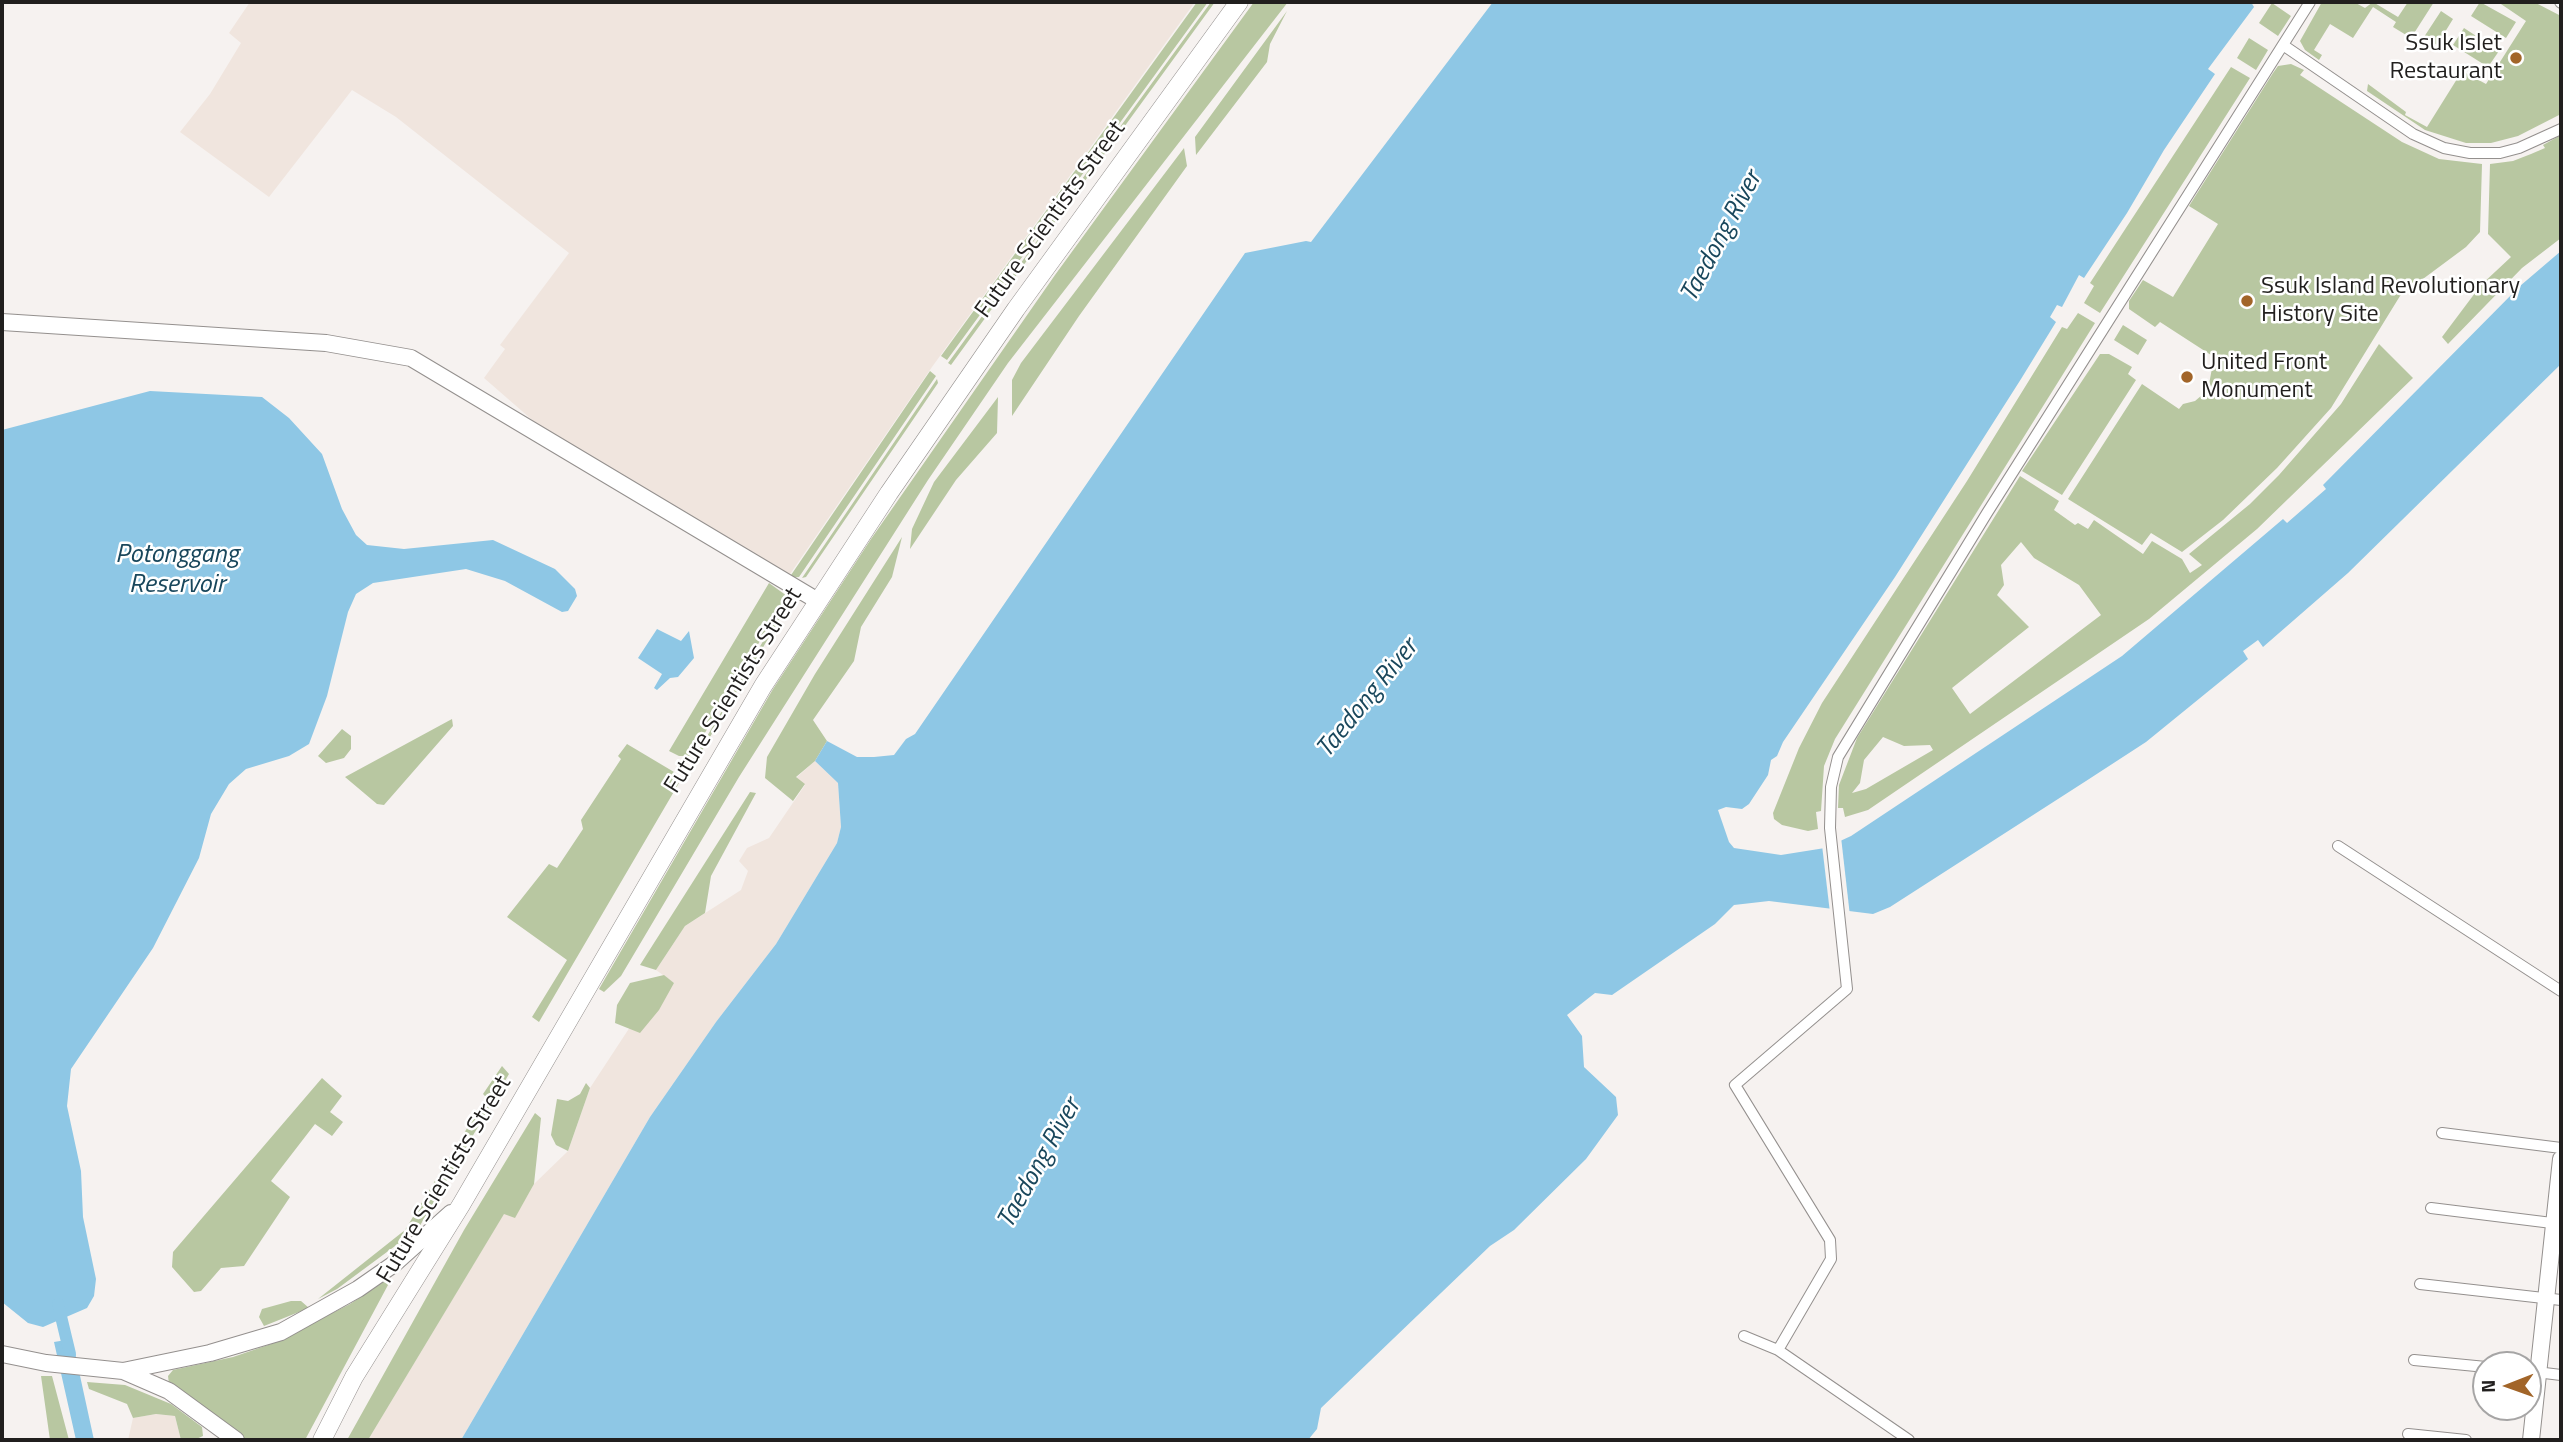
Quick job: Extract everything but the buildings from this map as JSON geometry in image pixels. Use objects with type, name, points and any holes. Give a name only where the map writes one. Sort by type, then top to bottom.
[{"type":"main road","name":"Future Scientists Street","points":[[323,1440],[354,1377],[461,1205],[691,805],[818,601],[888,493],[1016,309],[1239,2]]},
{"type":"street","points":[[1778,1350],[1831,1259],[1829,1240],[1735,1085],[1847,989],[1830,828],[1831,787],[1838,757],[2310,2]]},
{"type":"street","points":[[2283,46],[2413,134],[2444,148],[2470,153],[2500,153],[2519,148],[2561,129]]},
{"type":"street","points":[[2,322],[326,343],[411,358],[818,601]]},
{"type":"street","points":[[2338,846],[2561,991]]},
{"type":"street","points":[[2442,1133],[2561,1148]]},
{"type":"street","points":[[2539,1351],[2554,1299],[2561,1159]]},
{"type":"street","points":[[2,1354],[46,1363],[123,1371],[222,1350],[281,1332],[358,1289],[394,1264],[461,1205]]},
{"type":"street","points":[[2431,1208],[2558,1224]]},
{"type":"street","points":[[2420,1284],[2554,1299]]},
{"type":"street","points":[[1744,1336],[1778,1350],[1909,1440]]},
{"type":"street","points":[[2414,1360],[2472,1366]]},
{"type":"street","points":[[123,1371],[169,1391],[236,1440]]},
{"type":"street","points":[[2542,1373],[2561,1375]]},
{"type":"street","points":[[2531,1440],[2532,1421]]},
{"type":"street","points":[[2408,1434],[2466,1440]]},
{"type":"shaded area","points":[[250,2],[1195,2],[932,367],[788,577],[538,425],[484,378],[505,349],[500,345],[569,253],[396,117],[352,90],[269,197],[180,132],[210,94],[241,43],[229,33]]},
{"type":"shaded area","points":[[815,761],[838,783],[841,827],[837,843],[776,944],[716,1022],[650,1117],[461,1440],[368,1440],[504,1213],[515,1217],[534,1184],[568,1151],[590,1088],[630,1027],[674,983],[656,970],[685,926],[741,890],[748,871],[739,861],[747,848],[769,838],[805,785],[796,778]]},
{"type":"shaded area","points":[[156,1414],[175,1416],[181,1440],[128,1440],[133,1418]]},
{"type":"green space","points":[[1197,2],[1208,2],[947,360],[941,356]]},
{"type":"green space","points":[[1211,2],[1215,2],[951,365],[948,363]]},
{"type":"green space","points":[[1254,2],[1288,2],[1008,363],[928,480],[739,777],[621,976],[604,992],[599,989],[773,689],[871,539],[1055,275]]},
{"type":"green space","points":[[2322,2],[2354,2],[2365,8],[2373,2],[2398,17],[2408,2],[2434,2],[2411,38],[2393,27],[2396,22],[2373,7],[2353,38],[2330,24],[2314,50],[2322,55],[2319,60],[2305,50],[2300,41]]},
{"type":"green space","points":[[2480,2],[2516,22],[2506,38],[2471,16]]},
{"type":"green space","points":[[2498,2],[2534,2],[2561,16],[2561,114],[2518,136],[2491,143],[2466,143],[2425,130],[2367,91],[2368,84],[2406,112],[2405,115],[2427,127],[2462,71],[2486,84],[2526,21]]},
{"type":"green space","points":[[2272,3],[2291,16],[2278,36],[2259,23]]},
{"type":"green space","points":[[1287,11],[1270,44],[1267,62],[1196,155],[1195,137]]},
{"type":"green space","points":[[2441,11],[2453,19],[2437,45],[2424,37]]},
{"type":"green space","points":[[2464,28],[2499,51],[2488,67],[2453,45]]},
{"type":"green space","points":[[2249,38],[2268,50],[2256,70],[2237,58]]},
{"type":"green space","points":[[2291,64],[2304,70],[2300,75],[2402,142],[2439,159],[2482,164],[2480,232],[2466,247],[2400,296],[2331,408],[2277,468],[2223,520],[2182,552],[2151,533],[2142,545],[2068,499],[2142,384],[2179,409],[2208,390],[2214,357],[2160,322],[2155,327],[2129,309],[2129,301],[2143,280],[2173,297],[2218,224],[2189,206],[2278,66]]},
{"type":"green space","points":[[2231,67],[2250,78],[2100,313],[2084,303],[2094,286],[2090,283]]},
{"type":"green space","points":[[2561,135],[2561,238],[2522,268],[2448,344],[2442,337],[2481,285],[2511,257],[2488,234],[2490,164],[2513,161],[2531,154],[2545,148],[2543,145]]},
{"type":"green space","points":[[1184,148],[1187,166],[1079,316],[1012,416],[1012,380],[1021,363]]},
{"type":"green space","points":[[2078,313],[2095,323],[1835,739],[1824,766],[1821,811],[1816,812],[1818,829],[1808,831],[1782,825],[1774,819],[1773,813],[1799,748],[1822,703],[1967,481],[2062,327],[2067,329]]},
{"type":"green space","points":[[2123,325],[2147,340],[2138,355],[2114,340]]},
{"type":"green space","points":[[2379,344],[2413,378],[2257,529],[2149,619],[1868,810],[1845,817],[1843,808],[1838,808],[1839,785],[1857,738],[2020,476],[2059,501],[2054,510],[2075,525],[2078,523],[2088,529],[2094,520],[2143,554],[2152,541],[2182,559],[2190,573],[2202,565],[2189,554],[2250,504],[2341,404]],"holes":[[[2021,542],[2034,558],[2079,585],[2101,615],[1970,714],[1952,688],[2029,627],[1997,595],[2004,585],[2001,565]],[[1883,737],[1904,746],[1930,745],[1933,750],[1866,789],[1852,793],[1860,783],[1864,760]]]},
{"type":"green space","points":[[2100,354],[2109,354],[2132,367],[2128,374],[2136,380],[2062,495],[2022,471]]},
{"type":"green space","points":[[930,371],[936,376],[799,577],[789,578]]},
{"type":"green space","points":[[937,379],[938,383],[806,577],[802,578]]},
{"type":"green space","points":[[998,397],[997,433],[956,480],[910,549],[912,529],[934,482]]},
{"type":"green space","points":[[902,537],[892,577],[861,627],[854,661],[813,720],[827,741],[815,761],[796,777],[805,784],[793,801],[765,778],[767,757],[815,674]]},
{"type":"green space","points":[[769,583],[787,596],[691,756],[679,756],[669,751]]},
{"type":"green space","points":[[788,599],[788,605],[697,759],[693,760]]},
{"type":"green space","points":[[452,719],[453,726],[384,805],[377,804],[345,777]]},
{"type":"green space","points":[[342,729],[351,736],[351,749],[344,758],[326,763],[318,756]]},
{"type":"green space","points":[[627,744],[674,772],[679,783],[539,1022],[532,1017],[567,960],[507,917],[549,864],[557,868],[583,829],[581,820],[621,759],[618,756]]},
{"type":"green space","points":[[750,792],[756,793],[711,876],[705,913],[685,926],[656,970],[640,965]]},
{"type":"green space","points":[[664,975],[674,983],[659,1010],[640,1033],[615,1023],[617,1005],[630,983]]},
{"type":"green space","points":[[502,1066],[509,1074],[418,1229],[337,1289],[318,1299],[405,1230]]},
{"type":"green space","points":[[322,1078],[342,1096],[330,1112],[343,1122],[332,1136],[315,1124],[271,1181],[290,1197],[244,1266],[221,1268],[201,1291],[194,1292],[172,1267],[173,1252]]},
{"type":"green space","points":[[586,1083],[590,1088],[568,1151],[556,1145],[551,1135],[557,1099],[568,1101],[580,1094]]},
{"type":"green space","points":[[535,1113],[541,1118],[534,1184],[515,1218],[504,1214],[368,1440],[347,1440],[464,1230]]},
{"type":"green space","points":[[385,1281],[388,1285],[305,1440],[244,1440],[169,1384],[168,1376],[173,1370],[233,1357],[271,1344],[350,1304]]},
{"type":"green space","points":[[301,1301],[309,1308],[264,1326],[259,1317],[262,1309]]},
{"type":"green space","points":[[41,1376],[52,1376],[69,1440],[50,1440]]},
{"type":"green space","points":[[87,1382],[125,1385],[171,1404],[202,1427],[203,1436],[194,1440],[181,1440],[175,1416],[156,1414],[133,1418],[127,1404],[89,1389]]},
{"type":"water","name":"Taedong River","points":[[1493,2],[2251,2],[2254,7],[2208,69],[2215,74],[2164,150],[2127,213],[2084,278],[2079,275],[2062,307],[2057,305],[2050,317],[2056,322],[2021,379],[1895,577],[1783,742],[1777,756],[1771,760],[1768,775],[1749,804],[1742,809],[1726,807],[1718,810],[1729,842],[1734,848],[1781,855],[1825,848],[1851,836],[2122,656],[2283,519],[2287,523],[2326,489],[2323,485],[2520,286],[2561,251],[2561,364],[2348,573],[2263,647],[2258,640],[2243,651],[2248,659],[2146,742],[1890,907],[1873,914],[1769,901],[1734,905],[1715,924],[1612,995],[1595,993],[1567,1015],[1582,1036],[1584,1067],[1616,1097],[1618,1115],[1586,1159],[1514,1230],[1490,1246],[1321,1408],[1317,1429],[1308,1440],[461,1440],[650,1117],[716,1022],[776,944],[837,843],[841,827],[838,783],[815,761],[827,741],[857,757],[874,757],[894,755],[906,739],[915,734],[1245,253],[1311,242]]},
{"type":"water","name":"Potonggang Reservoir","points":[[150,391],[262,397],[289,418],[322,454],[342,509],[356,535],[367,545],[404,549],[493,540],[555,569],[575,589],[577,596],[568,611],[562,612],[505,581],[466,569],[373,583],[356,594],[348,612],[327,696],[309,744],[289,756],[246,769],[229,784],[211,814],[199,858],[153,948],[71,1069],[67,1106],[81,1171],[83,1217],[96,1279],[94,1296],[87,1308],[43,1327],[28,1323],[2,1302],[2,430]]},
{"type":"water","points":[[657,629],[681,641],[689,631],[694,658],[678,677],[670,678],[657,690],[654,688],[662,674],[638,658]]},
{"type":"water","points":[[72,1339],[94,1440],[76,1440],[54,1342]]},
{"type":"pier","points":[[1841,837],[1850,916],[1830,913],[1822,845]]},
{"type":"waterway","points":[[58,1304],[70,1354]]},
{"type":"place","name":"Ssuk Islet Restaurant","points":[[2516,58]]},
{"type":"place","name":"Ssuk Island Revolutionary History Site","points":[[2247,301]]},
{"type":"place","name":"United Front Monument","points":[[2187,377]]}]
